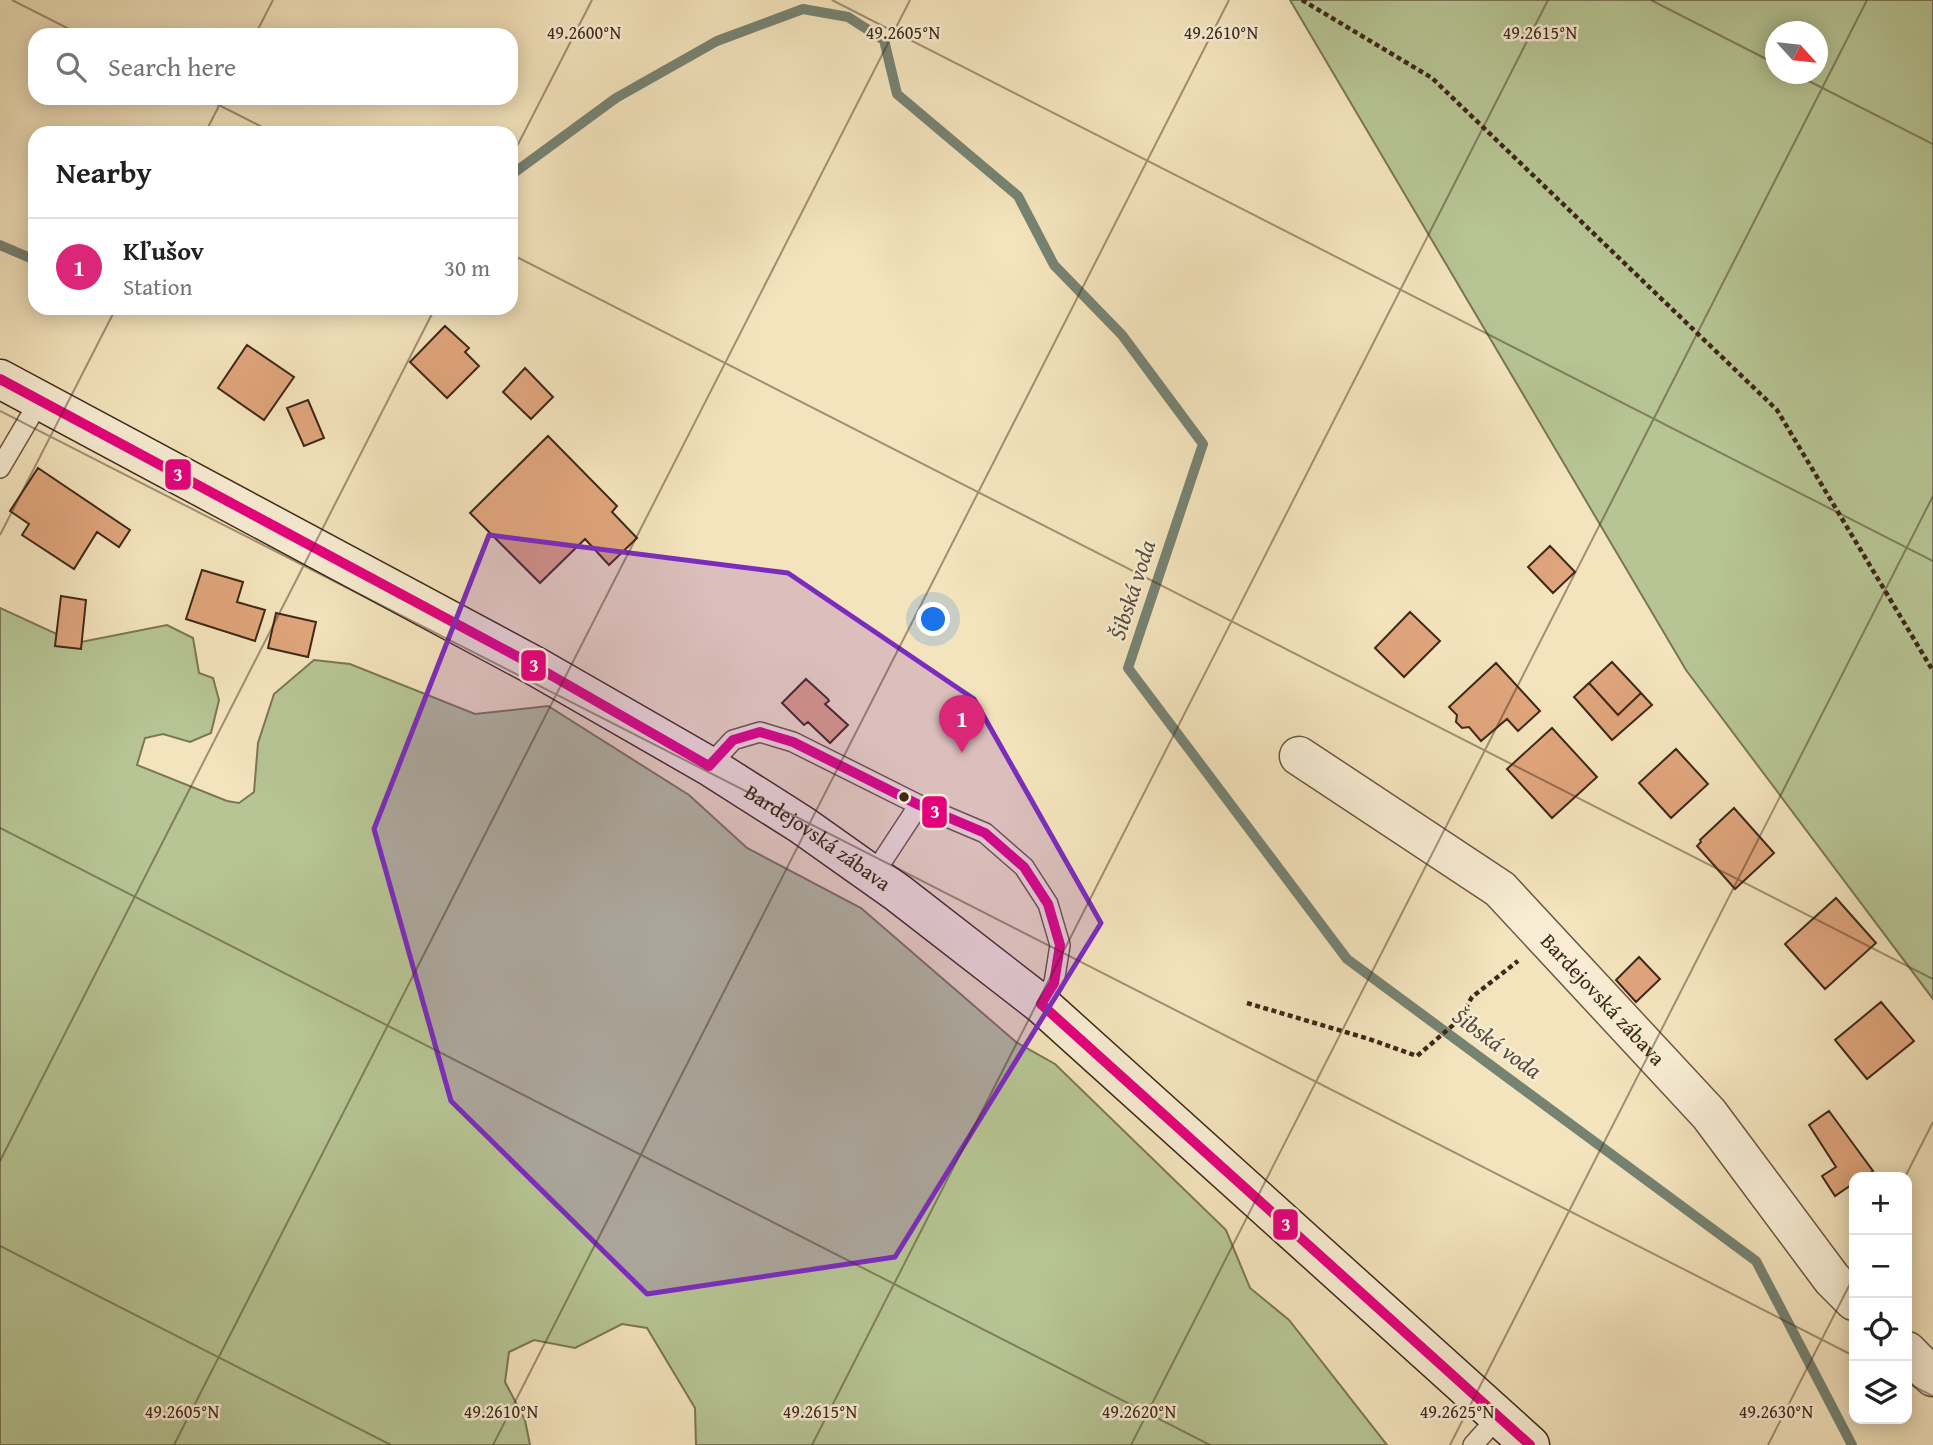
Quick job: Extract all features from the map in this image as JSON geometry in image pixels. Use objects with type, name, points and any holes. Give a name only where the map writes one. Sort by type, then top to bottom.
[{"type":"main road","name":"Bardejovská zábava","points":[[0,379],[535,666],[709,766],[802,825],[873,875],[1041,1004],[1530,1445]]},
{"type":"main road","name":"Bardejovská zábava","points":[[1299,756],[1500,889],[1709,1114],[1832,1279],[1851,1298]]},
{"type":"main road","points":[[1912,1357],[1933,1377]]},
{"type":"lane","points":[[0,468],[40,400]]},
{"type":"lane","points":[[709,766],[733,740],[760,732],[793,742],[919,805],[985,833],[1024,867],[1048,904],[1060,945],[1054,983],[1041,1004]]},
{"type":"lane","points":[[873,875],[919,805]]},
{"type":"lane","points":[[1473,1445],[1499,1417]]},
{"type":"path","points":[[1302,0],[1432,78],[1777,410],[1933,671]]},
{"type":"path","points":[[1247,1003],[1417,1056],[1459,1020],[1472,997],[1547,939]]},
{"type":"highlighted area","points":[[489,535],[788,573],[974,699],[1101,923],[895,1257],[647,1294],[451,1101],[374,829]]},
{"type":"green space","points":[[1290,0],[1933,0],[1933,999],[1686,670]]},
{"type":"green space","points":[[0,608],[76,643],[167,625],[193,638],[199,673],[213,678],[219,700],[211,733],[190,742],[163,734],[145,738],[137,765],[227,801],[239,803],[254,792],[258,743],[274,694],[314,660],[350,664],[475,714],[548,706],[689,795],[747,848],[861,908],[1016,1042],[1055,1064],[1226,1230],[1250,1288],[1289,1320],[1387,1445],[696,1445],[695,1408],[647,1328],[622,1324],[575,1348],[534,1340],[509,1352],[505,1382],[525,1420],[530,1445],[0,1445]]},
{"type":"building","points":[[445,326],[469,348],[465,352],[479,366],[447,398],[410,362]]},
{"type":"building","points":[[247,345],[294,377],[264,420],[218,388]]},
{"type":"building","points":[[525,368],[553,397],[531,419],[503,392]]},
{"type":"building","points":[[308,400],[324,438],[304,446],[287,408]]},
{"type":"building","points":[[548,436],[617,506],[612,512],[637,538],[609,565],[585,539],[540,583],[470,513]]},
{"type":"building","points":[[38,468],[130,530],[119,547],[97,532],[74,569],[22,535],[29,524],[10,511]]},
{"type":"building","points":[[1550,546],[1575,572],[1553,593],[1528,567]]},
{"type":"building","points":[[202,570],[243,582],[237,602],[265,610],[255,641],[186,619]]},
{"type":"building","points":[[61,596],[86,600],[81,649],[55,646]]},
{"type":"building","points":[[1410,612],[1440,641],[1404,677],[1375,648]]},
{"type":"building","points":[[276,613],[316,622],[308,657],[268,648]]},
{"type":"building","points":[[1612,662],[1641,693],[1618,715],[1589,683]]},
{"type":"building","points":[[1496,663],[1540,711],[1518,731],[1507,719],[1481,741],[1469,727],[1462,728],[1456,722],[1457,715],[1449,707]]},
{"type":"building","points":[[806,679],[828,699],[825,704],[848,725],[830,743],[808,722],[804,725],[782,703]]},
{"type":"building","points":[[1589,683],[1618,715],[1641,693],[1652,705],[1612,740],[1574,697]]},
{"type":"building","points":[[1552,728],[1597,777],[1552,818],[1507,769]]},
{"type":"building","points":[[1676,749],[1708,784],[1671,818],[1639,783]]},
{"type":"building","points":[[1734,808],[1774,853],[1735,889],[1697,846]]},
{"type":"building","points":[[1836,898],[1876,943],[1825,989],[1785,944]]},
{"type":"building","points":[[1639,957],[1660,979],[1636,1002],[1616,980]]},
{"type":"building","points":[[1881,1002],[1914,1041],[1867,1079],[1835,1040]]},
{"type":"building","points":[[1829,1111],[1873,1171],[1849,1172],[1849,1186],[1835,1196],[1822,1176],[1836,1167],[1809,1125]]},
{"type":"waterway","name":"Šibská voda","points":[[518,170],[616,98],[717,41],[803,9],[848,17],[884,40],[897,94],[1018,196],[1054,265],[1122,335],[1203,444],[1128,668],[1347,959],[1756,1261],[1852,1445]]},
{"type":"waterway","name":"Šibská voda","points":[[0,245],[28,257]]},
{"type":"transit line","name":"3","points":[[0,379],[535,666],[709,766]]},
{"type":"transit line","name":"3","points":[[709,766],[733,740],[760,732],[793,742],[919,805],[985,833],[1024,867],[1048,904],[1060,945],[1054,983],[1041,1004]]},
{"type":"transit line","name":"3","points":[[1041,1004],[1530,1445]]},
{"type":"place","name":"Kľušov","points":[[962,753]]}]
